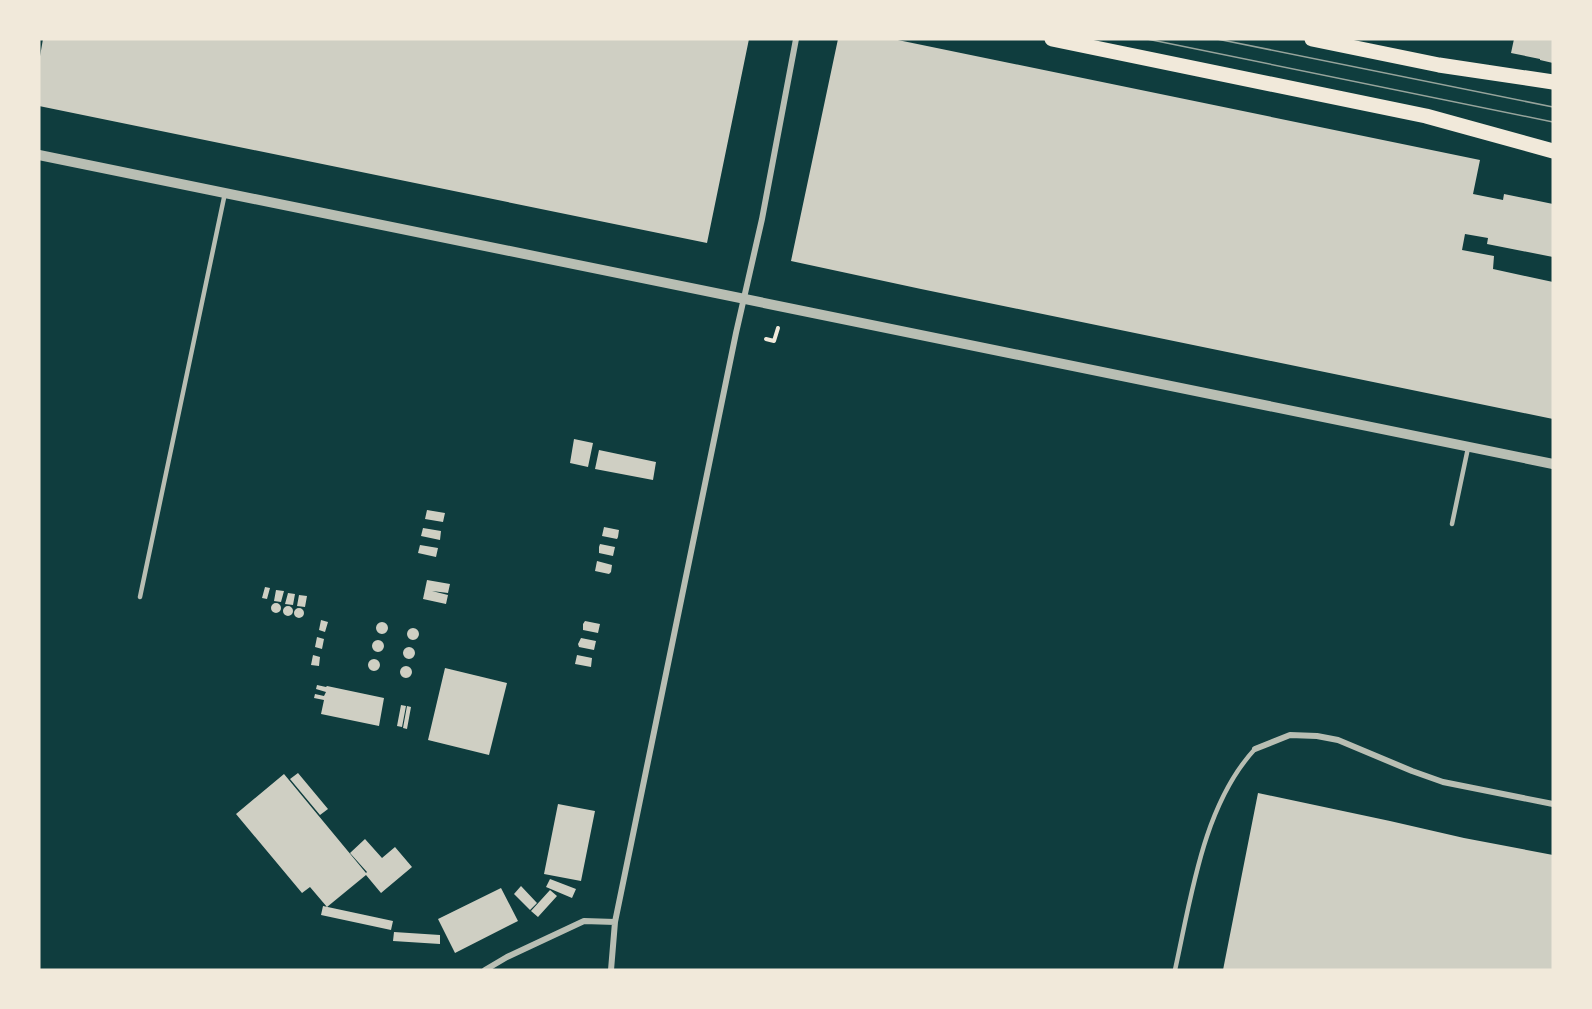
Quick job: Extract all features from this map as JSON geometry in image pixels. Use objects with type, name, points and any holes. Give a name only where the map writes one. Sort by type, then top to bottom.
[{"type":"main road","points":[[1052,39],[1426,116],[1553,151]]},
{"type":"main road","points":[[1312,39],[1439,65],[1553,82]]},
{"type":"street","points":[[611,970],[615,922],[762,219],[796,39]]},
{"type":"street","points":[[39,155],[1553,464]]},
{"type":"street","points":[[1255,749],[1290,735],[1328,738],[1443,782],[1553,804]]},
{"type":"street","points":[[484,970],[584,921],[615,922]]},
{"type":"lane","points":[[140,597],[225,193]]},
{"type":"lane","points":[[1452,524],[1469,447]]},
{"type":"lane","points":[[1175,970],[1199,859],[1219,804],[1230,782],[1255,749]]},
{"type":"path","points":[[766,339],[774,341],[778,328]]},
{"type":"building","points":[[43,39],[749,39],[707,243],[39,106],[39,62]]},
{"type":"building","points":[[838,39],[893,39],[1480,160],[1473,194],[1503,200],[1504,194],[1553,204],[1553,257],[1487,244],[1488,238],[1465,234],[1462,250],[1494,256],[1493,269],[1553,282],[1553,419],[791,261]]},
{"type":"building","points":[[1514,39],[1553,39],[1553,63],[1511,53]]},
{"type":"building","points":[[574,439],[593,443],[588,467],[570,463]]},
{"type":"building","points":[[599,450],[656,462],[653,480],[595,469]]},
{"type":"building","points":[[427,510],[445,513],[443,522],[425,519]]},
{"type":"building","points":[[604,527],[619,530],[617,539],[602,536]]},
{"type":"building","points":[[423,528],[441,531],[440,540],[421,536]]},
{"type":"building","points":[[600,544],[615,547],[613,556],[599,553]]},
{"type":"building","points":[[420,545],[438,548],[436,557],[418,553]]},
{"type":"building","points":[[597,561],[612,565],[611,572],[609,574],[595,571]]},
{"type":"building","points":[[427,580],[450,584],[448,593],[432,591],[448,595],[446,604],[423,599]]},
{"type":"building","points":[[265,587],[270,588],[267,599],[262,598]]},
{"type":"building","points":[[276,590],[284,591],[281,602],[274,601]]},
{"type":"building","points":[[288,593],[295,594],[293,605],[285,604]]},
{"type":"building","points":[[299,595],[307,596],[305,607],[297,606]]},
{"type":"building","points":[[276,603],[280,604],[280,612],[276,613],[272,612],[271,608],[272,604]]},
{"type":"building","points":[[288,606],[292,607],[292,615],[288,616],[284,615],[283,611],[284,607]]},
{"type":"building","points":[[299,608],[303,609],[303,617],[299,618],[295,617],[294,613],[295,609]]},
{"type":"building","points":[[321,620],[328,622],[325,632],[319,630]]},
{"type":"building","points":[[585,621],[600,624],[598,633],[583,630]]},
{"type":"building","points":[[382,622],[388,628],[382,634],[376,628]]},
{"type":"building","points":[[413,628],[419,634],[413,640],[407,634]]},
{"type":"building","points":[[317,637],[324,639],[322,649],[315,647]]},
{"type":"building","points":[[581,638],[596,641],[594,650],[579,647]]},
{"type":"building","points":[[380,640],[384,646],[380,652],[376,652],[372,644]]},
{"type":"building","points":[[409,647],[415,653],[409,659],[403,653]]},
{"type":"building","points":[[313,655],[320,657],[319,666],[311,665]]},
{"type":"building","points":[[577,655],[592,658],[591,667],[575,664]]},
{"type":"building","points":[[374,659],[380,665],[374,671],[368,665]]},
{"type":"building","points":[[406,666],[412,672],[406,678],[400,672]]},
{"type":"building","points":[[445,668],[507,683],[489,755],[428,740]]},
{"type":"building","points":[[317,685],[384,698],[379,726],[321,714],[324,700],[314,698],[315,694],[324,696],[326,692],[316,689]]},
{"type":"building","points":[[401,705],[406,706],[402,727],[397,726]]},
{"type":"building","points":[[407,706],[411,707],[407,729],[403,728]]},
{"type":"building","points":[[298,773],[328,809],[320,815],[290,779]]},
{"type":"building","points":[[284,774],[366,873],[350,853],[365,839],[382,858],[395,847],[412,867],[381,893],[366,875],[327,907],[310,887],[302,893],[236,814]]},
{"type":"building","points":[[1258,793],[1553,855],[1553,970],[1223,970]]},
{"type":"building","points":[[558,804],[595,811],[581,881],[544,874]]},
{"type":"building","points":[[550,879],[576,889],[572,898],[546,887]]},
{"type":"building","points":[[521,886],[537,903],[530,910],[514,894]]},
{"type":"building","points":[[501,888],[518,921],[455,953],[438,919]]},
{"type":"building","points":[[550,890],[557,896],[538,917],[531,911]]},
{"type":"building","points":[[323,906],[393,921],[391,930],[321,915]]},
{"type":"building","points":[[394,932],[440,935],[440,944],[393,941]]},
{"type":"tram line","points":[[1147,39],[1553,122]]},
{"type":"tram line","points":[[1217,39],[1553,107]]}]
